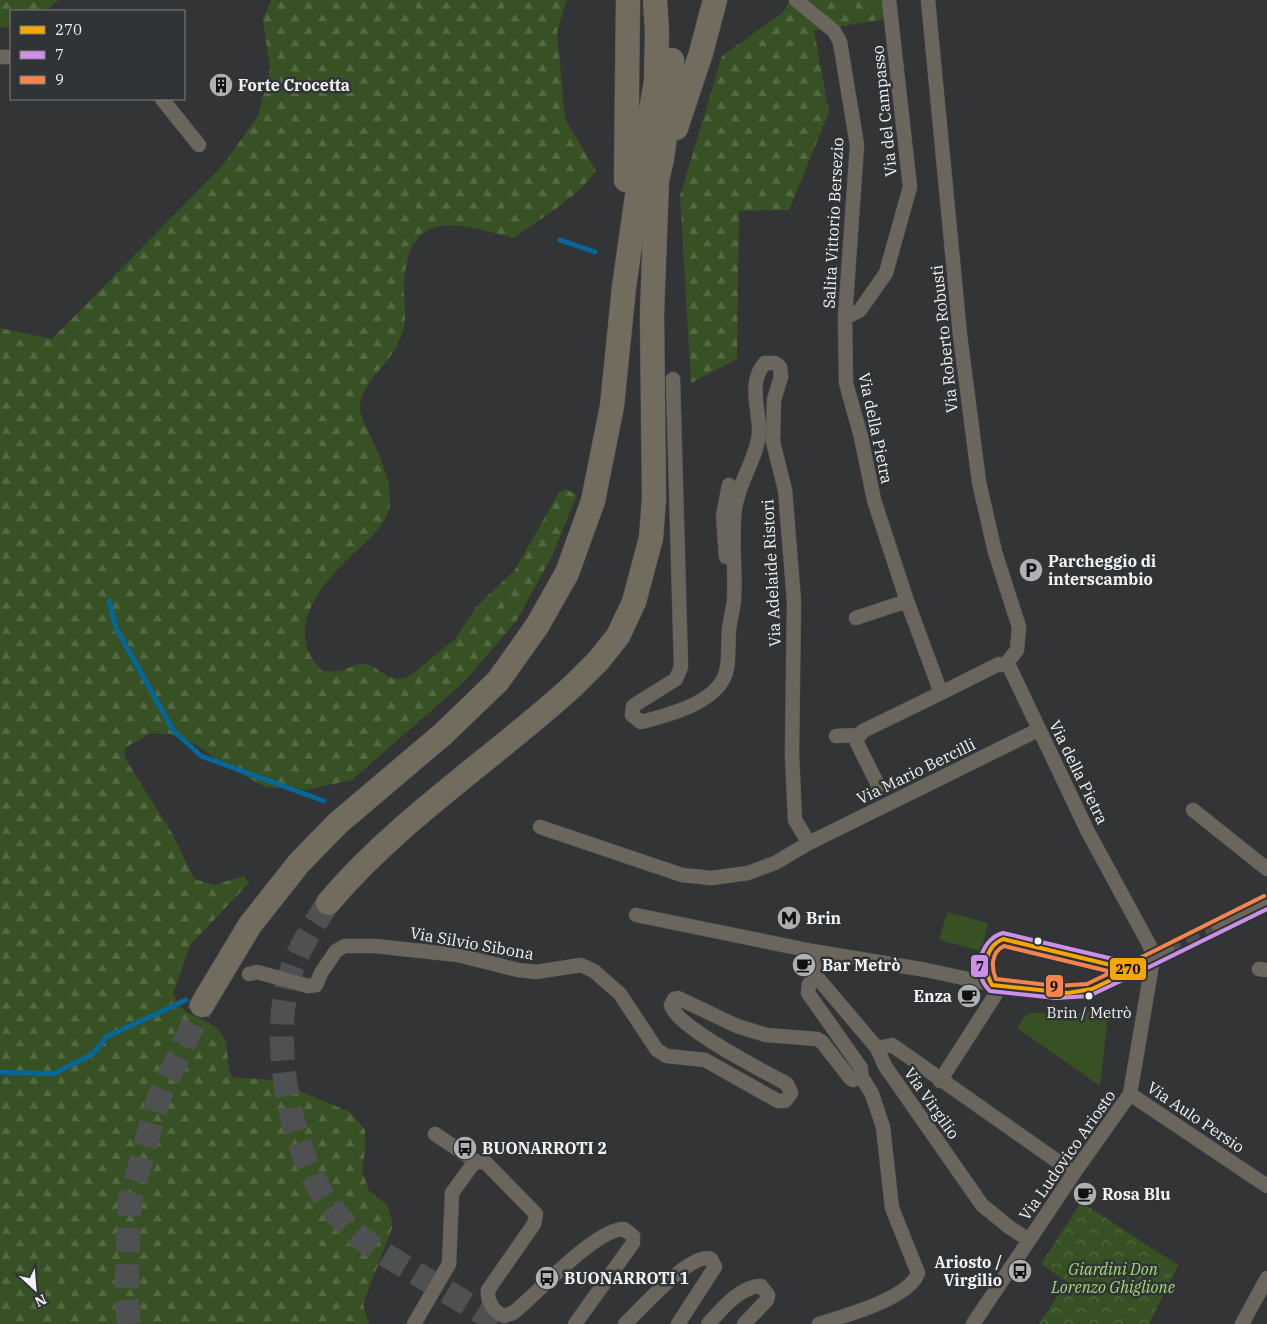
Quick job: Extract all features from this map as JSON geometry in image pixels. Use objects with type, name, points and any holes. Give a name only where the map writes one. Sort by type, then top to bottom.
[{"type":"highway","points":[[624,287],[628,0]]},
{"type":"highway","points":[[202,1005],[250,925],[299,863],[338,823],[442,734],[498,681],[537,626],[567,573],[593,501],[612,406],[624,287],[643,154],[656,82],[656,0]]},
{"type":"highway","points":[[328,902],[356,869],[400,829],[574,685],[618,636],[634,602],[651,538],[654,499],[652,314],[657,180],[662,160],[672,83],[672,0]]},
{"type":"highway","points":[[662,160],[678,124],[701,53],[715,0]]},
{"type":"street","name":"Salita Vittorio Bersezio","points":[[796,0],[834,31],[840,42],[848,82],[857,145],[845,318]]},
{"type":"street","name":"Via del Campasso","points":[[845,318],[860,310],[886,273],[910,186],[889,0]]},
{"type":"street","name":"Via Roberto Robusti","points":[[928,0],[960,335],[979,482],[996,552],[1019,627],[1017,650],[1006,664]]},
{"type":"street","points":[[163,100],[200,144]]},
{"type":"street","name":"Via della Pietra","points":[[845,318],[846,383],[861,437],[874,500],[907,600],[941,693]]},
{"type":"street","name":"Via Adelaide Ristori","points":[[729,630],[734,602],[734,510],[738,487],[757,446],[759,432],[755,397],[756,381],[765,363],[775,362],[780,367],[781,377],[774,400],[773,442],[785,490],[794,601],[792,754],[795,820],[809,843]]},
{"type":"street","name":"Via Adelaide Ristori","points":[[673,379],[681,667],[676,679],[633,706],[631,709],[635,719],[641,722],[697,704],[709,695],[723,680],[727,670],[729,630],[723,516],[729,485]]},
{"type":"street","points":[[856,618],[907,600]]},
{"type":"street","points":[[880,788],[857,743],[859,735],[863,731],[999,664],[1006,664]]},
{"type":"street","name":"Via della Pietra","points":[[1006,664],[1088,832],[1150,946],[1153,960]]},
{"type":"street","name":"Via Mario Bercilli","points":[[809,843],[1038,730]]},
{"type":"street","points":[[836,736],[859,735]]},
{"type":"street","points":[[1193,810],[1267,868]]},
{"type":"street","points":[[540,827],[682,875],[711,878],[748,873],[775,863],[809,843]]},
{"type":"street","points":[[1219,926],[1267,902]]},
{"type":"street","points":[[636,915],[812,951],[926,970],[1001,986],[1075,993],[1089,990],[1168,952]]},
{"type":"street","name":"Via Silvio Sibona","points":[[249,974],[256,972],[308,986],[316,985],[336,951],[345,946],[375,946],[458,955],[518,970],[536,972],[581,965],[594,971],[620,994],[657,1050],[667,1056],[705,1060],[778,1101],[785,1101],[791,1093],[787,1084],[710,1040],[676,1016],[671,1005],[674,1000],[678,998],[737,1026],[766,1035],[817,1039],[822,1042],[850,1078],[853,1080],[861,1076]]},
{"type":"street","points":[[812,951],[816,976],[809,984],[808,993],[861,1068],[861,1076],[880,1112],[884,1127],[892,1208],[918,1273],[913,1282],[886,1300],[819,1324]]},
{"type":"street","name":"Via Ludovico Ariosto","points":[[973,1324],[1074,1173],[1130,1094],[1153,960]]},
{"type":"street","name":"Via Virgilio","points":[[816,976],[877,1048],[885,1066],[982,1205],[1009,1227],[1030,1240]]},
{"type":"street","points":[[940,1081],[1001,986]]},
{"type":"street","points":[[877,1048],[892,1046],[1074,1173]]},
{"type":"street","name":"Via Aulo Persio","points":[[1130,1094],[1267,1186]]},
{"type":"street","points":[[435,1134],[477,1162],[485,1162],[536,1214],[534,1224],[488,1290],[489,1302],[500,1320],[524,1304],[582,1251],[613,1231],[620,1228],[628,1230],[633,1236],[633,1243],[575,1324]]},
{"type":"street","points":[[414,1324],[449,1264],[452,1193],[477,1162]]},
{"type":"street","points":[[625,1324],[680,1270],[702,1258],[711,1259],[715,1268],[678,1324]]},
{"type":"street","points":[[1242,1324],[1267,1278]]},
{"type":"street","points":[[708,1324],[729,1302],[754,1286],[761,1286],[768,1295],[767,1300],[744,1324]]},
{"type":"green space","points":[[0,0],[59,0],[46,10],[10,10],[10,26],[0,28]]},
{"type":"green space","points":[[271,0],[567,0],[557,31],[565,119],[596,171],[568,200],[514,238],[476,228],[442,226],[428,230],[416,240],[408,257],[404,281],[405,315],[402,334],[389,358],[368,384],[361,399],[360,408],[362,418],[387,477],[390,505],[385,520],[380,527],[337,570],[316,597],[309,611],[305,626],[306,642],[311,656],[322,671],[344,670],[361,664],[374,667],[395,679],[411,675],[455,639],[477,606],[515,570],[559,492],[566,489],[577,495],[552,556],[517,620],[464,682],[352,780],[305,790],[266,787],[224,765],[192,742],[169,734],[151,733],[126,747],[124,755],[128,763],[173,835],[194,879],[214,885],[244,876],[249,883],[190,945],[173,994],[179,1005],[182,1009],[215,1027],[223,1036],[232,1077],[273,1080],[350,1112],[365,1130],[362,1171],[369,1191],[387,1205],[393,1225],[363,1304],[369,1324],[0,1324],[0,328],[52,339],[223,165],[258,116],[270,69],[263,19]]},
{"type":"green space","points":[[790,0],[882,0],[885,19],[814,31],[829,112],[789,210],[739,211],[737,359],[691,383],[680,196],[722,56],[783,12]]},
{"type":"green space","points":[[947,912],[988,923],[981,951],[939,940]]},
{"type":"green space","points":[[1109,1007],[1100,1086],[1017,1028],[1026,1015],[1032,1013],[1075,1014]]},
{"type":"green space","name":"Giardini Don Lorenzo Ghiglione","points":[[1081,1202],[1178,1265],[1149,1324],[1039,1324],[1067,1282],[1041,1264]]},
{"type":"waterway","points":[[560,240],[595,252]]},
{"type":"waterway","points":[[109,601],[116,628],[173,730],[201,756],[324,801]]},
{"type":"waterway","points":[[0,1072],[53,1074],[93,1054],[106,1037],[186,1000]]},
{"type":"tunnel","points":[[328,903],[308,934],[297,956],[286,991],[282,1018],[282,1047],[290,1110],[310,1171],[324,1197],[340,1218],[367,1243],[501,1324]]},
{"type":"tunnel","points":[[1168,951],[1219,926]]},
{"type":"tunnel","points":[[129,1324],[126,1298],[130,1200],[158,1100],[202,1005]]},
{"type":"transit line","name":"9","points":[[1130,963],[1264,896]]},
{"type":"transit line","name":"7","points":[[1137,973],[1267,909]]},
{"type":"transit line","name":"7","points":[[1130,963],[1003,933],[989,942],[981,958],[980,967],[984,984],[990,991],[1056,998],[1089,996],[1131,976]]},
{"type":"transit line","name":"270","points":[[1003,939],[1132,970],[1092,989],[1068,993],[992,985],[987,972],[987,959],[992,947],[1003,939]]},
{"type":"transit line","name":"9","points":[[1004,946],[1112,972],[1087,984],[1056,986],[996,979],[993,970],[994,956],[1004,946]]},
{"type":"place","name":"Forte Crocetta","points":[[221,85]]},
{"type":"place","name":"Parcheggio di interscambio","points":[[1031,570]]},
{"type":"place","name":"Brin","points":[[789,918]]},
{"type":"place","name":"Bar Metrò","points":[[804,965]]},
{"type":"place","name":"Enza","points":[[969,996]]},
{"type":"place","name":"Brin / Metrò","points":[[1089,996]]},
{"type":"place","name":"BUONARROTI 2","points":[[465,1148]]},
{"type":"place","name":"Rosa Blu","points":[[1085,1194]]},
{"type":"place","name":"Ariosto / Virgilio","points":[[1020,1271]]},
{"type":"place","name":"BUONARROTI 1","points":[[547,1278]]}]
